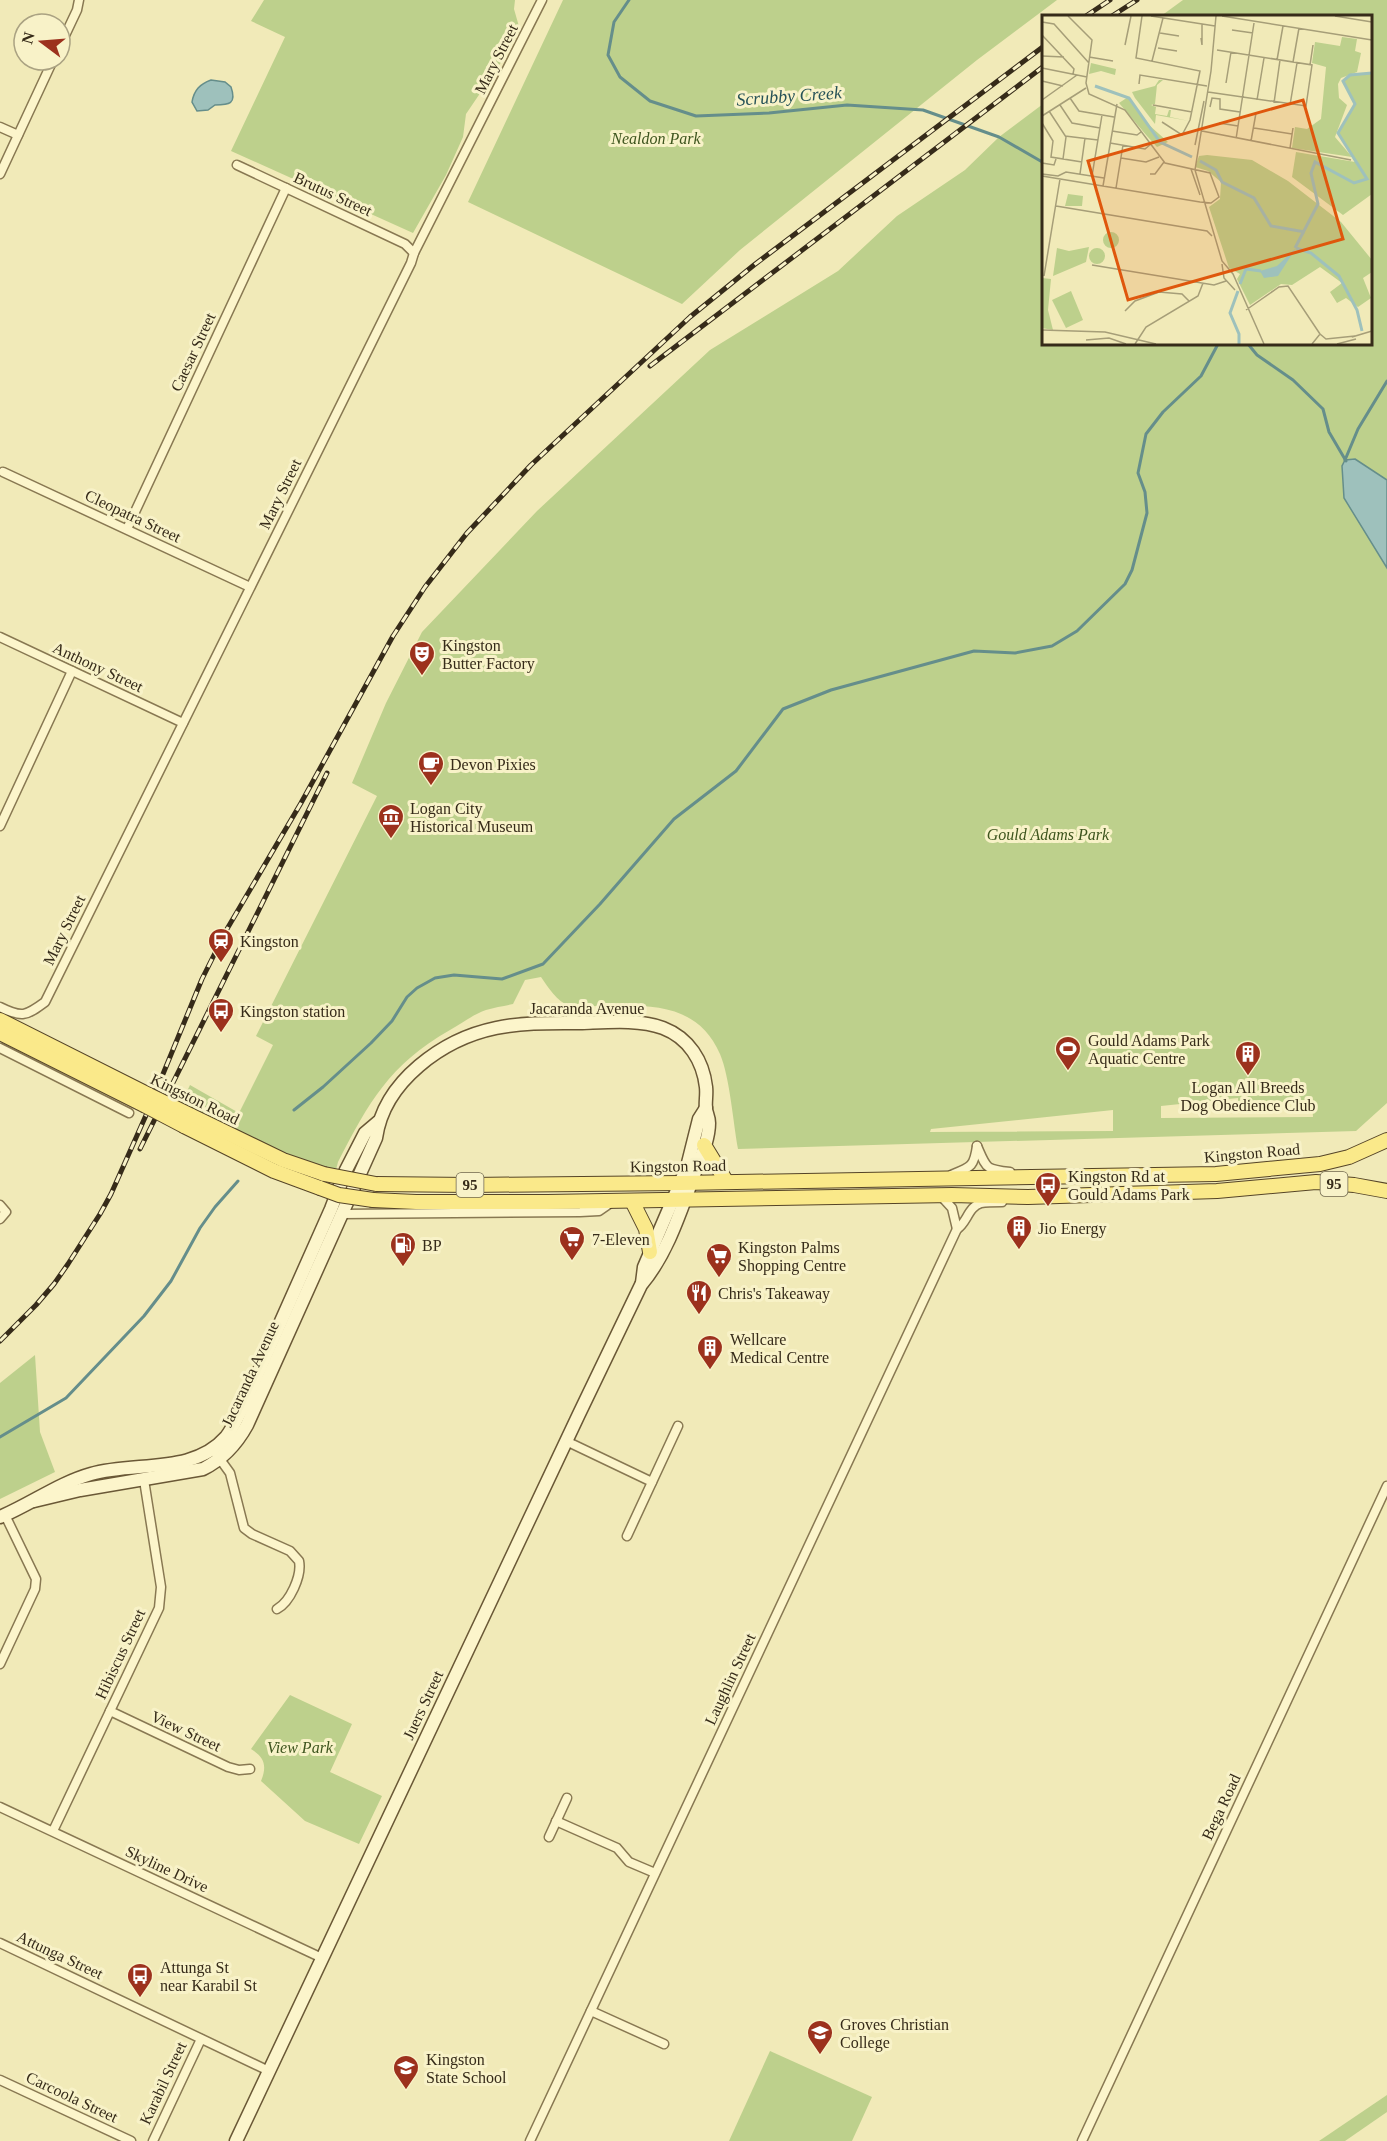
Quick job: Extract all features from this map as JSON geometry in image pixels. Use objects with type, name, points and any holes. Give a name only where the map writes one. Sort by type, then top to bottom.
[{"type":"main road","name":"Kingston Road","points":[[0,1020],[274,1171],[322,1181],[449,1185],[1216,1174],[1320,1164],[1349,1157],[1387,1140]]},
{"type":"main road","name":"Kingston Road","points":[[0,1033],[147,1100]]},
{"type":"main road","points":[[704,1145],[726,1181]]},
{"type":"main road","name":"Kingston Road","points":[[322,1181],[339,1195],[373,1200],[427,1202],[1022,1197],[1217,1191],[1316,1182],[1354,1185],[1387,1191]]},
{"type":"main road","points":[[632,1201],[646,1229],[650,1252]]},
{"type":"street","points":[[72,21],[79,0]]},
{"type":"street","name":"Mary Street","points":[[0,1007],[16,1015],[24,1015],[45,1002],[414,253],[542,0]]},
{"type":"street","points":[[0,174],[47,72]]},
{"type":"street","points":[[0,127],[18,135]]},
{"type":"street","name":"Brutus Street","points":[[237,165],[405,244],[414,253]]},
{"type":"street","name":"Caesar Street","points":[[127,529],[286,188]]},
{"type":"street","name":"Cleopatra Street","points":[[3,472],[250,587]]},
{"type":"street","name":"Anthony Street","points":[[0,637],[183,723]]},
{"type":"street","points":[[0,826],[72,671]]},
{"type":"street","name":"Jacaranda Avenue","points":[[34,1501],[203,1469],[216,1454],[242,1409],[331,1209],[346,1170],[365,1133],[378,1122],[403,1083],[422,1064],[454,1043],[495,1028],[536,1024],[636,1023],[656,1026],[672,1032],[688,1044],[701,1065],[706,1086],[706,1108],[709,1122],[704,1145],[678,1201]]},
{"type":"street","points":[[0,1048],[129,1113]]},
{"type":"street","name":"Jacaranda Avenue","points":[[686,1183],[699,1119],[706,1108]]},
{"type":"street","name":"Jacaranda Avenue","points":[[3,1516],[63,1485],[93,1473],[185,1461],[216,1454],[237,1443],[376,1138],[378,1122]]},
{"type":"street","points":[[943,1178],[969,1168],[975,1162],[977,1146],[990,1169],[1040,1177]]},
{"type":"street","points":[[941,1196],[952,1208],[957,1229]]},
{"type":"street","name":"Laughlin Street","points":[[530,2141],[957,1229],[964,1224],[976,1205],[1022,1197]]},
{"type":"street","name":"Kingston Road","points":[[341,1214],[580,1212],[599,1211],[612,1201]]},
{"type":"street","name":"Juers Street","points":[[641,1285],[644,1267],[650,1252],[678,1201]]},
{"type":"street","name":"Juers Street","points":[[236,2141],[566,1441],[641,1285],[653,1271],[678,1201]]},
{"type":"street","points":[[0,1205],[6,1212],[0,1219]]},
{"type":"street","points":[[627,1536],[678,1426]]},
{"type":"street","points":[[566,1441],[652,1482]]},
{"type":"street","points":[[216,1454],[232,1479],[244,1528],[290,1551],[299,1561],[299,1573],[289,1597],[278,1609]]},
{"type":"street","points":[[107,1471],[109,1485]]},
{"type":"street","name":"Hibiscus Street","points":[[53,1831],[160,1602],[161,1587],[144,1480]]},
{"type":"street","name":"Bega Road","points":[[1082,2141],[1387,1486]]},
{"type":"street","points":[[0,1664],[35,1589],[36,1579],[3,1516]]},
{"type":"street","name":"View Street","points":[[110,1711],[228,1767],[239,1770],[250,1769]]},
{"type":"street","points":[[549,1837],[567,1798]]},
{"type":"street","name":"Skyline Drive","points":[[0,1807],[322,1958]]},
{"type":"street","points":[[556,1821],[617,1848],[629,1862],[655,1874]]},
{"type":"street","name":"Attunga Street","points":[[0,1943],[269,2071]]},
{"type":"street","points":[[591,2011],[664,2044]]},
{"type":"street","name":"Karabil Street","points":[[153,2141],[201,2039]]},
{"type":"street","name":"Carcoola Street","points":[[0,2080],[131,2141]]},
{"type":"green space","points":[[264,0],[515,0],[514,9],[520,30],[466,114],[463,137],[446,175],[413,233],[231,151],[285,37],[251,21]]},
{"type":"green space","name":"Nealdon Park","points":[[563,0],[1057,0],[977,60],[740,250],[682,304],[468,202]]},
{"type":"green space","name":"Gould Adams Park","points":[[1183,0],[1387,0],[1387,1103],[1356,1131],[738,1149],[729,1087],[720,1054],[710,1037],[698,1024],[684,1015],[651,1007],[570,1006],[557,998],[541,977],[525,980],[513,1004],[477,1014],[429,1043],[396,1071],[360,1121],[336,1170],[289,1155],[181,1104],[190,1085],[239,1113],[273,1045],[256,1036],[377,796],[352,783],[386,703],[422,632],[537,511],[710,350],[838,271],[897,216],[965,170],[999,137],[1042,105],[1042,345],[1372,345],[1372,15],[1162,15]],"holes":[[[1238,1098],[1238,1102],[1312,1102],[1313,1117],[1161,1118],[1161,1106]],[[1113,1110],[1113,1131],[930,1132],[931,1129]]]},
{"type":"green space","points":[[35,1355],[40,1432],[55,1472],[0,1499],[0,1383]]},
{"type":"green space","name":"View Park","points":[[290,1695],[352,1724],[330,1772],[382,1796],[359,1844],[305,1821],[261,1781],[264,1763],[251,1749]]},
{"type":"green space","points":[[770,2051],[872,2097],[852,2141],[729,2141]]},
{"type":"green space","points":[[1387,2095],[1387,2112],[1345,2141],[1319,2141]]},
{"type":"water","points":[[211,80],[225,82],[231,87],[232,100],[228,104],[215,105],[208,110],[197,111],[192,102],[194,94]]},
{"type":"water","points":[[1355,459],[1387,480],[1387,568],[1344,498],[1342,466],[1345,460]]},
{"type":"waterway","name":"Scrubby Creek","points":[[629,0],[614,22],[608,55],[620,77],[650,101],[696,116],[769,113],[847,105],[923,110],[999,137],[1042,162]]},
{"type":"waterway","points":[[294,1110],[371,1043],[392,1021],[407,997],[417,988],[435,978],[454,975],[502,979],[543,964],[600,904],[674,819],[736,771],[783,709],[831,690],[974,651],[1015,653],[1052,646],[1077,631],[1125,584],[1132,570],[1147,513],[1145,492],[1138,473],[1146,434],[1163,412],[1201,376],[1217,345]]},
{"type":"waterway","name":"Scrubby Creek","points":[[1249,345],[1257,355],[1293,380],[1323,409],[1329,432],[1346,461]]},
{"type":"waterway","points":[[1345,460],[1358,429],[1387,381]]},
{"type":"waterway","points":[[0,1437],[66,1398],[144,1316],[171,1281],[200,1228],[238,1181]]},
{"type":"railway","points":[[1088,15],[1110,0]]},
{"type":"railway","points":[[1114,15],[1137,0]]},
{"type":"railway","points":[[0,1341],[54,1284],[100,1214],[147,1113],[202,979],[227,929],[301,803],[393,636],[425,587],[467,533],[531,465],[690,317],[754,265],[1042,48]]},
{"type":"railway","points":[[650,366],[1042,68]]},
{"type":"railway","points":[[140,1149],[327,773]]},
{"type":"place","name":"Kingston Butter Factory","points":[[422,677]]},
{"type":"place","name":"Devon Pixies","points":[[431,787]]},
{"type":"place","name":"Logan City Historical Museum","points":[[391,840]]},
{"type":"place","name":"Kingston","points":[[221,964]]},
{"type":"place","name":"Kingston station","points":[[221,1034]]},
{"type":"place","name":"Gould Adams Park Aquatic Centre","points":[[1068,1072]]},
{"type":"place","name":"Logan All Breeds Dog Obedience Club","points":[[1248,1077]]},
{"type":"place","name":"Kingston Rd at Gould Adams Park","points":[[1048,1208]]},
{"type":"place","name":"Jio Energy","points":[[1019,1251]]},
{"type":"place","name":"7-Eleven","points":[[572,1262]]},
{"type":"place","name":"BP","points":[[403,1268]]},
{"type":"place","name":"Kingston Palms Shopping Centre","points":[[719,1279]]},
{"type":"place","name":"Chris's Takeaway","points":[[699,1316]]},
{"type":"place","name":"Wellcare Medical Centre","points":[[710,1371]]},
{"type":"place","name":"Attunga St near Karabil St","points":[[140,1999]]},
{"type":"place","name":"Groves Christian College","points":[[820,2056]]},
{"type":"place","name":"Kingston State School","points":[[406,2091]]}]
